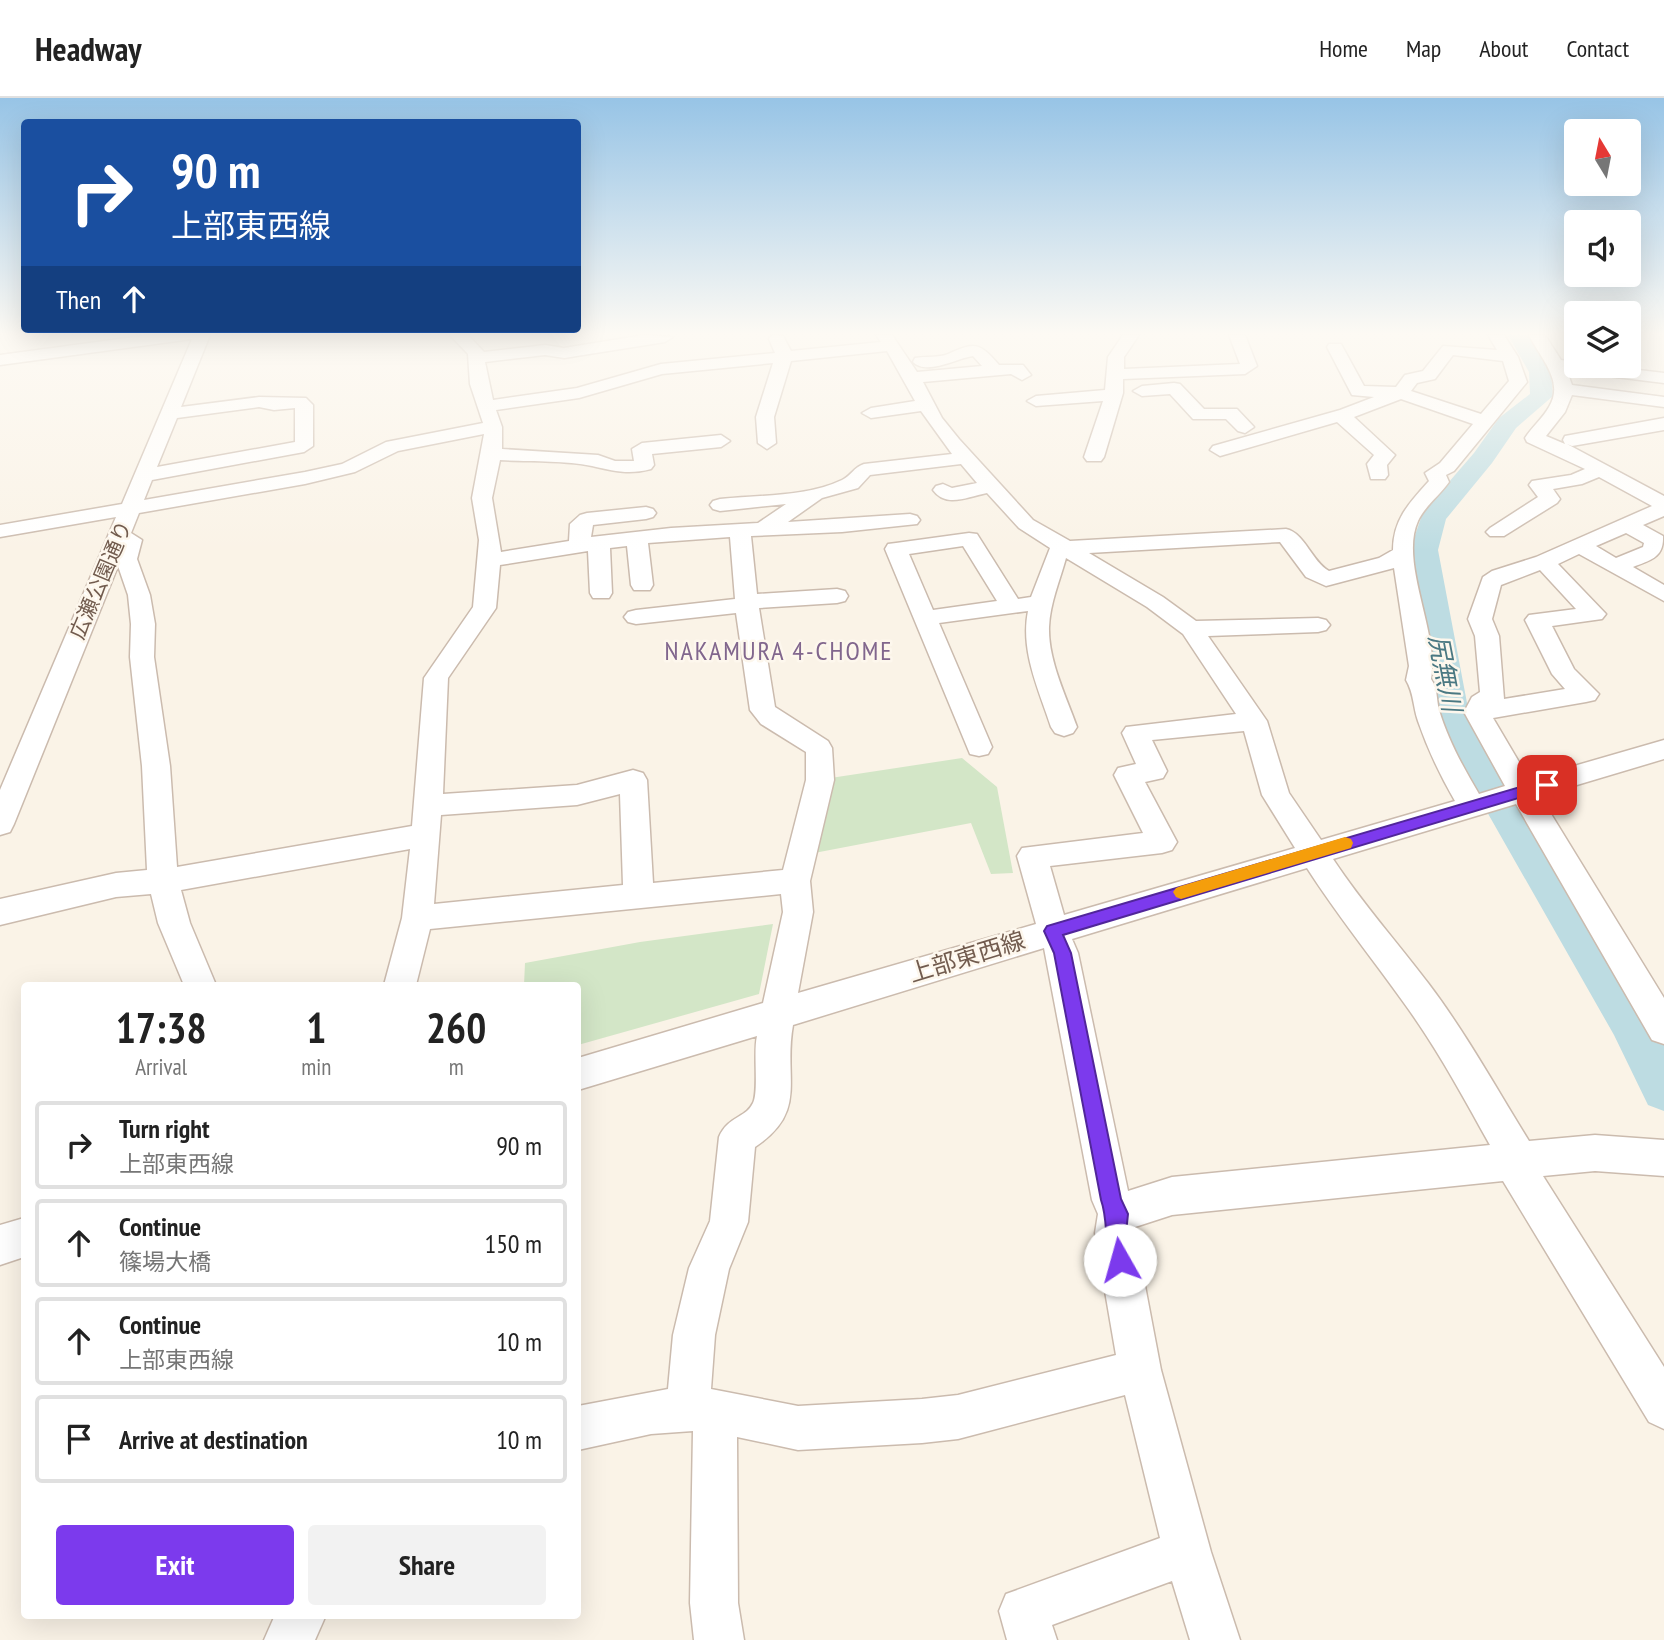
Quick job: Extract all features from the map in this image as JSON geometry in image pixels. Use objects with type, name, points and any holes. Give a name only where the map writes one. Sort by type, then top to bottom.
[{"type":"street","name":"広瀬公園通り","points":[[0,824],[172,407]]},
{"type":"street","points":[[169,414],[222,407]]},
{"type":"street","points":[[145,475],[304,446],[304,407]]},
{"type":"street","points":[[401,982],[417,918],[426,835],[436,678],[484,608],[490,540],[482,498],[492,454],[494,427],[486,407]]},
{"type":"street","points":[[767,443],[765,417],[768,407]]},
{"type":"street","points":[[871,413],[913,407]]},
{"type":"street","points":[[927,407],[966,458],[1026,524],[1155,602],[1191,629],[1254,721],[1276,795],[1345,902],[1417,994],[1450,1043],[1516,1161],[1664,1407]]},
{"type":"street","points":[[1094,457],[1108,407]]},
{"type":"street","points":[[1192,407],[1199,415],[1231,413],[1245,427]]},
{"type":"street","points":[[1220,450],[1365,407]]},
{"type":"street","points":[[1442,407],[1483,421]]},
{"type":"street","points":[[1475,806],[1445,760],[1426,708],[1424,687],[1419,680],[1421,666],[1403,555],[1405,529],[1410,517],[1439,482],[1434,473],[1447,467],[1497,407]]},
{"type":"street","points":[[1559,407],[1534,438],[1568,445],[1664,424]]},
{"type":"street","points":[[1568,445],[1599,407]]},
{"type":"street","points":[[1596,414],[1644,407]]},
{"type":"street","points":[[1341,416],[1385,455],[1377,464],[1378,475]]},
{"type":"street","points":[[0,531],[305,478],[348,468],[393,446],[494,427]]},
{"type":"street","points":[[492,454],[598,461],[606,467],[621,468],[644,466],[642,449],[721,441]]},
{"type":"street","points":[[1568,445],[1601,470],[1663,504],[1662,509],[1544,562],[1500,576],[1491,582],[1480,620],[1487,636],[1493,696],[1481,703],[1477,712],[1488,739],[1519,793],[1664,1029]]},
{"type":"street","points":[[720,505],[841,488],[851,484],[864,470],[872,468],[966,458]]},
{"type":"street","points":[[1497,532],[1550,499],[1539,485],[1575,480],[1601,470]]},
{"type":"street","points":[[943,490],[947,495],[991,486]]},
{"type":"street","points":[[752,530],[812,492]]},
{"type":"street","points":[[601,593],[589,545],[580,524],[587,519],[646,513]]},
{"type":"street","points":[[488,560],[637,538],[847,527],[910,520]]},
{"type":"street","points":[[1615,566],[1653,551],[1655,541],[1627,525]]},
{"type":"street","points":[[719,1640],[694,1335],[709,1268],[729,1222],[737,1137],[759,1123],[772,1108],[772,1045],[798,912],[795,881],[820,780],[819,748],[770,718],[763,710],[746,601],[752,530]]},
{"type":"street","points":[[1064,727],[1036,630],[1057,553],[1064,548],[1286,535],[1314,572],[1326,579],[1387,563],[1395,556],[1403,555]]},
{"type":"street","points":[[119,536],[131,540],[126,559],[139,595],[143,624],[142,657],[156,766],[163,881],[174,923],[199,982]]},
{"type":"street","points":[[637,538],[642,585]]},
{"type":"street","points":[[979,747],[896,549],[970,539],[1011,606]]},
{"type":"street","points":[[1580,546],[1664,594]]},
{"type":"street","points":[[1477,712],[1586,694],[1564,674],[1537,620],[1594,614],[1544,562]]},
{"type":"street","points":[[636,617],[746,601],[836,593]]},
{"type":"street","points":[[925,618],[1041,604]]},
{"type":"street","points":[[1191,629],[1318,625]]},
{"type":"street","points":[[1215,1640],[1186,1552],[1140,1370],[1115,1233],[1117,1214],[1111,1200],[1062,953],[1052,931],[1051,914],[1032,856],[1162,842],[1128,775],[1153,771],[1135,733],[1254,721]]},
{"type":"street","points":[[1519,793],[1664,749]]},
{"type":"street","points":[[428,805],[576,795],[633,780],[639,897]]},
{"type":"street","name":"上部東西線","points":[[581,1073],[1519,793]]},
{"type":"street","points":[[0,912],[116,885],[163,881],[426,835]]},
{"type":"street","points":[[417,918],[795,881]]},
{"type":"street","points":[[1117,1214],[1172,1196],[1595,1153],[1661,1157]]},
{"type":"street","points":[[0,1245],[21,1239]]},
{"type":"street","points":[[581,1427],[651,1412],[702,1410],[798,1428],[922,1421],[958,1417],[1140,1370]]},
{"type":"street","points":[[1032,1640],[1023,1611],[1186,1552]]},
{"type":"street","points":[[289,1640],[300,1619]]},
{"type":"green space","points":[[962,758],[997,787],[1013,873],[991,874],[971,823],[809,854],[824,779]]},
{"type":"green space","points":[[773,924],[759,994],[581,1044],[581,982],[524,982],[525,963],[640,942]]},
{"type":"waterway","name":"尻無川","points":[[1528,407],[1507,423],[1483,458],[1433,518],[1424,550],[1446,690],[1454,724],[1629,1021],[1664,1090]]},
{"type":"slow traffic","points":[[1181,892],[1345,843]]},
{"type":"district","name":"NAKAMURA 4-CHOME","points":[[779,651]]},
{"type":"route","points":[[1120,1260],[1115,1233],[1117,1214],[1111,1200],[1062,953],[1052,931],[1547,785]]}]
